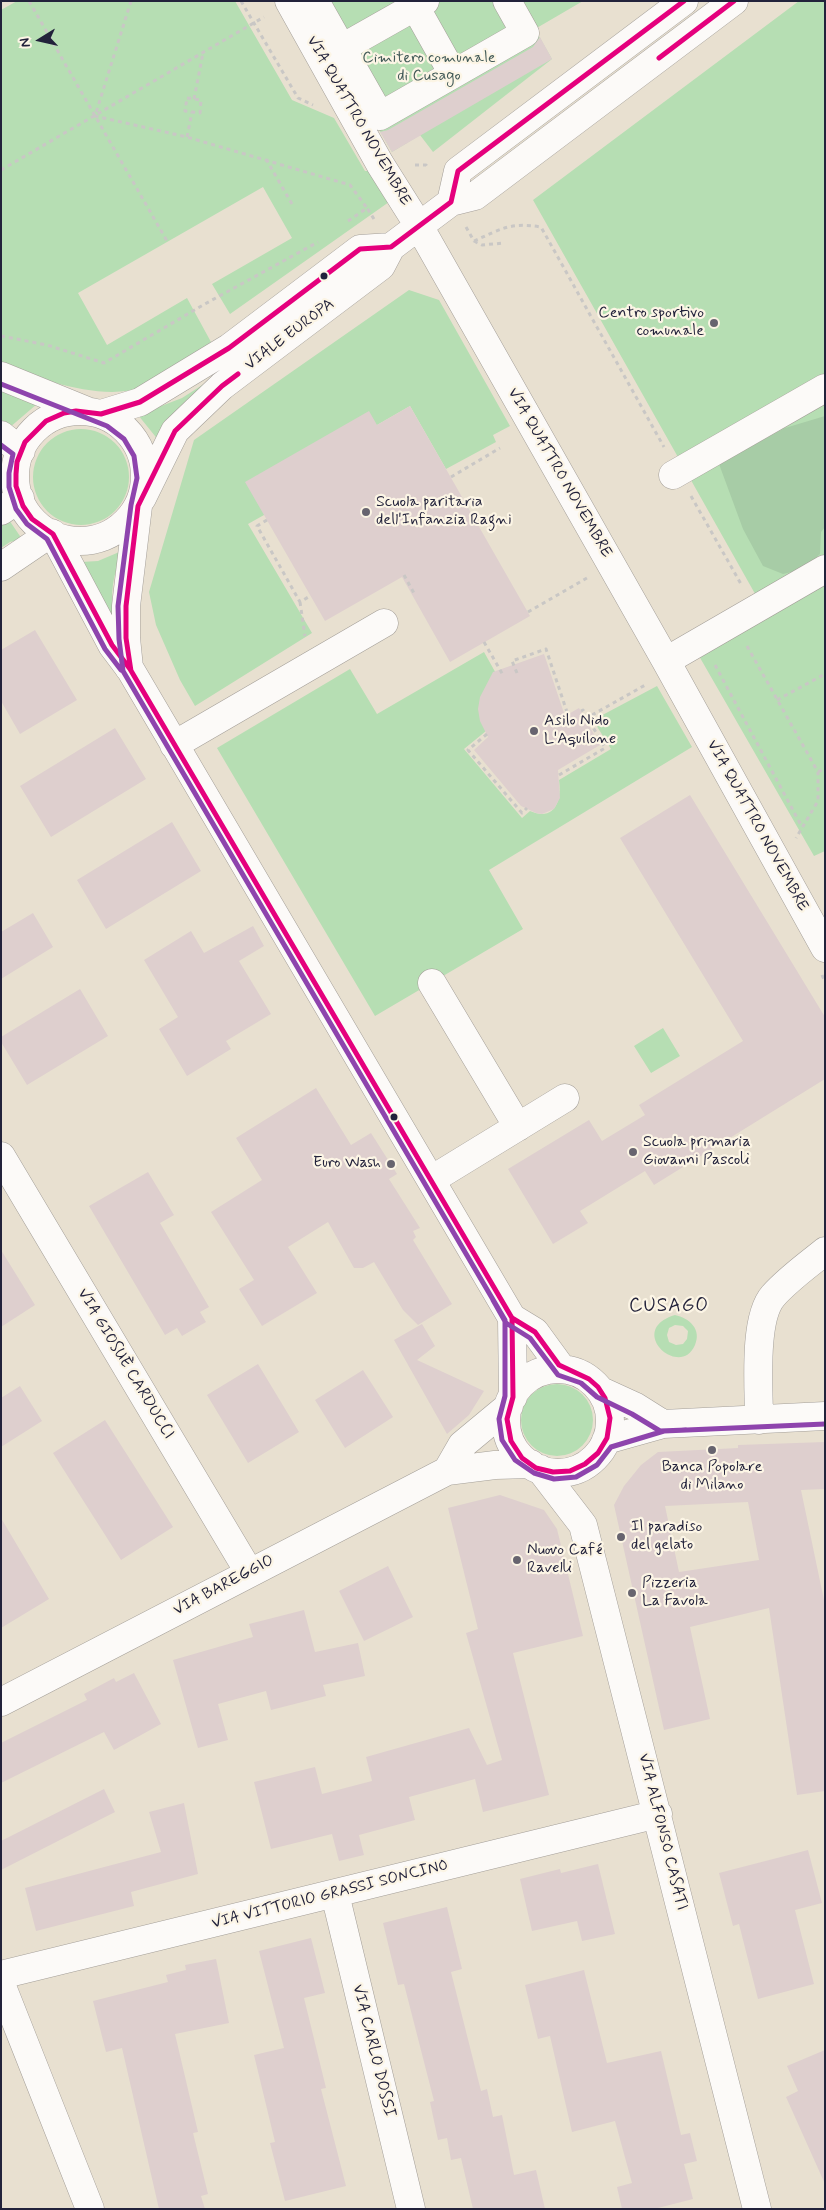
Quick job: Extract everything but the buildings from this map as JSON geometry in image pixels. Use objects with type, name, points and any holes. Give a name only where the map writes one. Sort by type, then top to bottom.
[{"type":"street","points":[[454,74],[417,3],[332,54],[380,116],[454,74],[525,33],[506,1]]},
{"type":"street","points":[[451,202],[458,171],[684,1]]},
{"type":"street","name":"VIALE EUROPA","points":[[140,502],[175,431],[222,386],[381,266],[391,248],[419,226],[451,202],[475,196],[734,1]]},
{"type":"street","name":"VIA QUATTRO NOVEMBRE","points":[[298,2],[332,54],[380,164],[419,226],[660,670],[785,878],[823,960]]},
{"type":"street","name":"VIALE EUROPA","points":[[95,413],[140,402],[229,348],[360,249],[391,248]]},
{"type":"street","points":[[1,376],[121,425],[136,444],[146,478],[140,502],[126,606],[126,638],[130,669]]},
{"type":"street","points":[[675,474],[825,388]]},
{"type":"street","points":[[95,413],[64,413],[46,421],[31,434],[11,443],[16,474],[10,505],[52,534],[65,539],[80,541],[110,534],[123,525],[140,502]]},
{"type":"street","points":[[1,567],[52,534]]},
{"type":"street","points":[[52,534],[112,645],[130,669],[512,1318],[535,1332],[562,1369]]},
{"type":"street","points":[[660,670],[701,640],[825,569]]},
{"type":"street","points":[[174,745],[384,623]]},
{"type":"street","points":[[432,983],[518,1127]]},
{"type":"street","points":[[431,1180],[565,1098]]},
{"type":"street","name":"VIA GIOSUÈ CARDUCCI","points":[[1,1156],[249,1572]]},
{"type":"street","points":[[759,1420],[760,1337],[763,1318],[772,1297],[825,1250]]},
{"type":"street","points":[[512,1318],[511,1401],[507,1420],[510,1438],[518,1453],[535,1467],[558,1472],[576,1470],[598,1455],[609,1430],[610,1412],[601,1391]]},
{"type":"street","points":[[447,1471],[462,1445],[511,1401],[519,1386],[533,1375],[547,1370],[562,1369],[585,1376],[601,1391],[636,1407],[663,1424]]},
{"type":"street","points":[[606,1440],[663,1424],[825,1416]]},
{"type":"street","name":"VIA BAREGGIO","points":[[1,1702],[447,1471],[495,1465],[535,1467]]},
{"type":"street","name":"VIA ALFONSO CASATI","points":[[535,1467],[583,1525],[757,2209]]},
{"type":"street","name":"VIA VITTORIO GRASSI SONCINO","points":[[1,1975],[658,1814]]},
{"type":"street","name":"VIA CARLO DOSSI","points":[[335,1894],[411,2209]]},
{"type":"street","points":[[1,1984],[90,2209]]},
{"type":"path","points":[[29,1],[167,241]]},
{"type":"path","points":[[94,116],[131,1]]},
{"type":"path","points":[[241,1],[298,98],[317,106]]},
{"type":"path","points":[[1,170],[253,23],[298,2]]},
{"type":"path","points":[[194,99],[204,53]]},
{"type":"path","points":[[187,98],[202,100],[200,113],[192,112],[185,112],[187,98]]},
{"type":"path","points":[[187,137],[192,112]]},
{"type":"path","points":[[94,116],[187,137],[350,185],[367,208]]},
{"type":"path","points":[[266,160],[292,204]]},
{"type":"path","points":[[380,164],[426,165],[474,241],[482,245],[504,243]]},
{"type":"path","points":[[474,241],[510,225],[541,226],[675,474],[743,588],[744,641],[818,772],[818,800],[786,855],[785,878]]},
{"type":"path","points":[[1,336],[47,345],[104,363],[203,305]]},
{"type":"path","points":[[450,476],[500,448]]},
{"type":"path","points":[[267,520],[257,526],[295,594],[300,602],[310,596]]},
{"type":"path","points":[[528,612],[594,574]]},
{"type":"path","points":[[404,575],[415,595]]},
{"type":"path","points":[[701,640],[803,827]]},
{"type":"path","points":[[484,642],[503,675]]},
{"type":"path","points":[[517,673],[512,661],[546,649],[568,715]]},
{"type":"path","points":[[586,719],[660,670]]},
{"type":"path","points":[[777,700],[825,674]]},
{"type":"path","points":[[559,775],[605,748],[586,719],[583,710],[581,711]]},
{"type":"path","points":[[487,734],[468,750],[522,813],[527,808]]},
{"type":"path","points":[[818,772],[825,768]]},
{"type":"path","points":[[823,960],[825,982]]},
{"type":"green space","points":[[17,1],[235,1],[292,100],[334,118],[365,171],[375,171],[389,202],[230,314],[212,284],[292,238],[263,187],[78,293],[107,345],[187,298],[211,342],[162,379],[144,387],[127,391],[109,392],[90,390],[52,382],[1,365],[1,10]]},
{"type":"green space","name":"Cimitero comunale di Cusago","points":[[305,1],[583,1],[535,29],[552,59],[433,152],[420,135],[392,152]]},
{"type":"green space","name":"Centro sportivo comunale","points":[[799,1],[825,1],[825,851],[814,856],[699,656],[767,615],[533,200]]},
{"type":"green space","points":[[409,290],[439,300],[510,426],[493,435],[496,442],[446,469],[410,406],[377,425],[264,515],[248,524],[312,633],[195,706],[180,680],[156,625],[149,592],[194,440]]},
{"type":"green space","points":[[207,382],[158,442],[138,415],[182,398]]},
{"type":"green space","points":[[1,390],[37,404],[9,428],[1,419]]},
{"type":"green space","points":[[825,416],[825,527],[821,532],[820,554],[804,569],[783,574],[763,566],[743,529],[719,464],[785,428]]},
{"type":"green space","points":[[81,429],[99,433],[115,443],[125,459],[129,477],[125,495],[115,511],[99,521],[81,525],[63,521],[47,511],[37,495],[33,477],[37,459],[47,443],[63,433]]},
{"type":"green space","points":[[7,517],[22,539],[10,542],[1,548],[1,522]]},
{"type":"green space","points":[[124,550],[113,583],[113,619],[81,562],[98,561]]},
{"type":"green space","points":[[484,652],[498,677],[486,731],[464,749],[522,818],[530,811],[546,814],[551,811],[558,801],[559,780],[611,749],[593,720],[657,686],[692,747],[489,870],[523,929],[375,1016],[217,748],[350,669],[377,714]]},
{"type":"green space","points":[[663,1028],[680,1056],[651,1073],[634,1046]]},
{"type":"green space","points":[[675,1315],[680,1316],[693,1325],[697,1339],[688,1354],[679,1357],[669,1355],[661,1349],[655,1340],[655,1331],[661,1322]],"holes":[[[675,1325],[683,1326],[688,1331],[687,1339],[683,1344],[676,1345],[669,1342],[667,1335],[669,1328]]]},
{"type":"green space","points":[[557,1384],[577,1390],[587,1400],[593,1420],[587,1440],[577,1450],[557,1456],[537,1450],[527,1440],[521,1420],[527,1400],[537,1390]]},
{"type":"transit line","points":[[512,1318],[130,669],[112,645],[53,534],[32,519],[23,506],[16,486],[17,462],[25,442],[46,421],[64,413],[76,411],[101,414],[140,402],[229,348],[360,249],[391,247],[451,202],[458,171],[684,1]]},
{"type":"transit line","points":[[659,58],[734,1]]},
{"type":"transit line","points":[[131,671],[126,638],[126,606],[138,506],[175,431],[222,386],[238,374]]},
{"type":"transit line","points":[[1,384],[107,426],[124,439],[134,456],[137,478],[131,505],[118,606],[119,639],[123,671],[505,1320],[505,1396],[499,1419],[502,1440],[515,1460],[534,1473],[554,1479],[576,1477],[597,1465],[611,1447],[664,1431],[825,1424]]},
{"type":"transit line","points":[[1,445],[13,454],[9,473],[9,487],[16,509],[27,524],[47,539],[105,649],[121,670]]},
{"type":"transit line","points":[[493,1300],[506,1323],[530,1338],[558,1375],[581,1383],[597,1397],[632,1414],[660,1431],[686,1430]]},
{"type":"transit line","points":[[512,1318],[535,1332],[559,1365],[589,1379],[598,1387],[605,1398],[610,1418],[607,1438],[598,1453],[585,1464],[570,1471],[553,1472],[536,1468],[522,1458],[511,1441],[507,1419],[513,1397],[512,1318]]},
{"type":"place","name":"Centro sportivo comunale","points":[[714,323]]},
{"type":"place","name":"Scuola paritaria dell'Infanzia Ragni","points":[[366,512]]},
{"type":"place","name":"Asilo Nido L'Aquilone","points":[[534,731]]},
{"type":"place","name":"Scuola primaria Giovanni Pascoli","points":[[633,1152]]},
{"type":"place","name":"Euro Wash","points":[[391,1164]]},
{"type":"place","name":"Banca Popolare di Milano","points":[[712,1450]]},
{"type":"place","name":"Il paradiso del gelato","points":[[621,1537]]},
{"type":"place","name":"Nuovo Café Ravelli","points":[[517,1560]]},
{"type":"place","name":"Pizzeria La Favola","points":[[632,1593]]},
{"type":"district","name":"CUSAGO","points":[[669,1307]]}]
